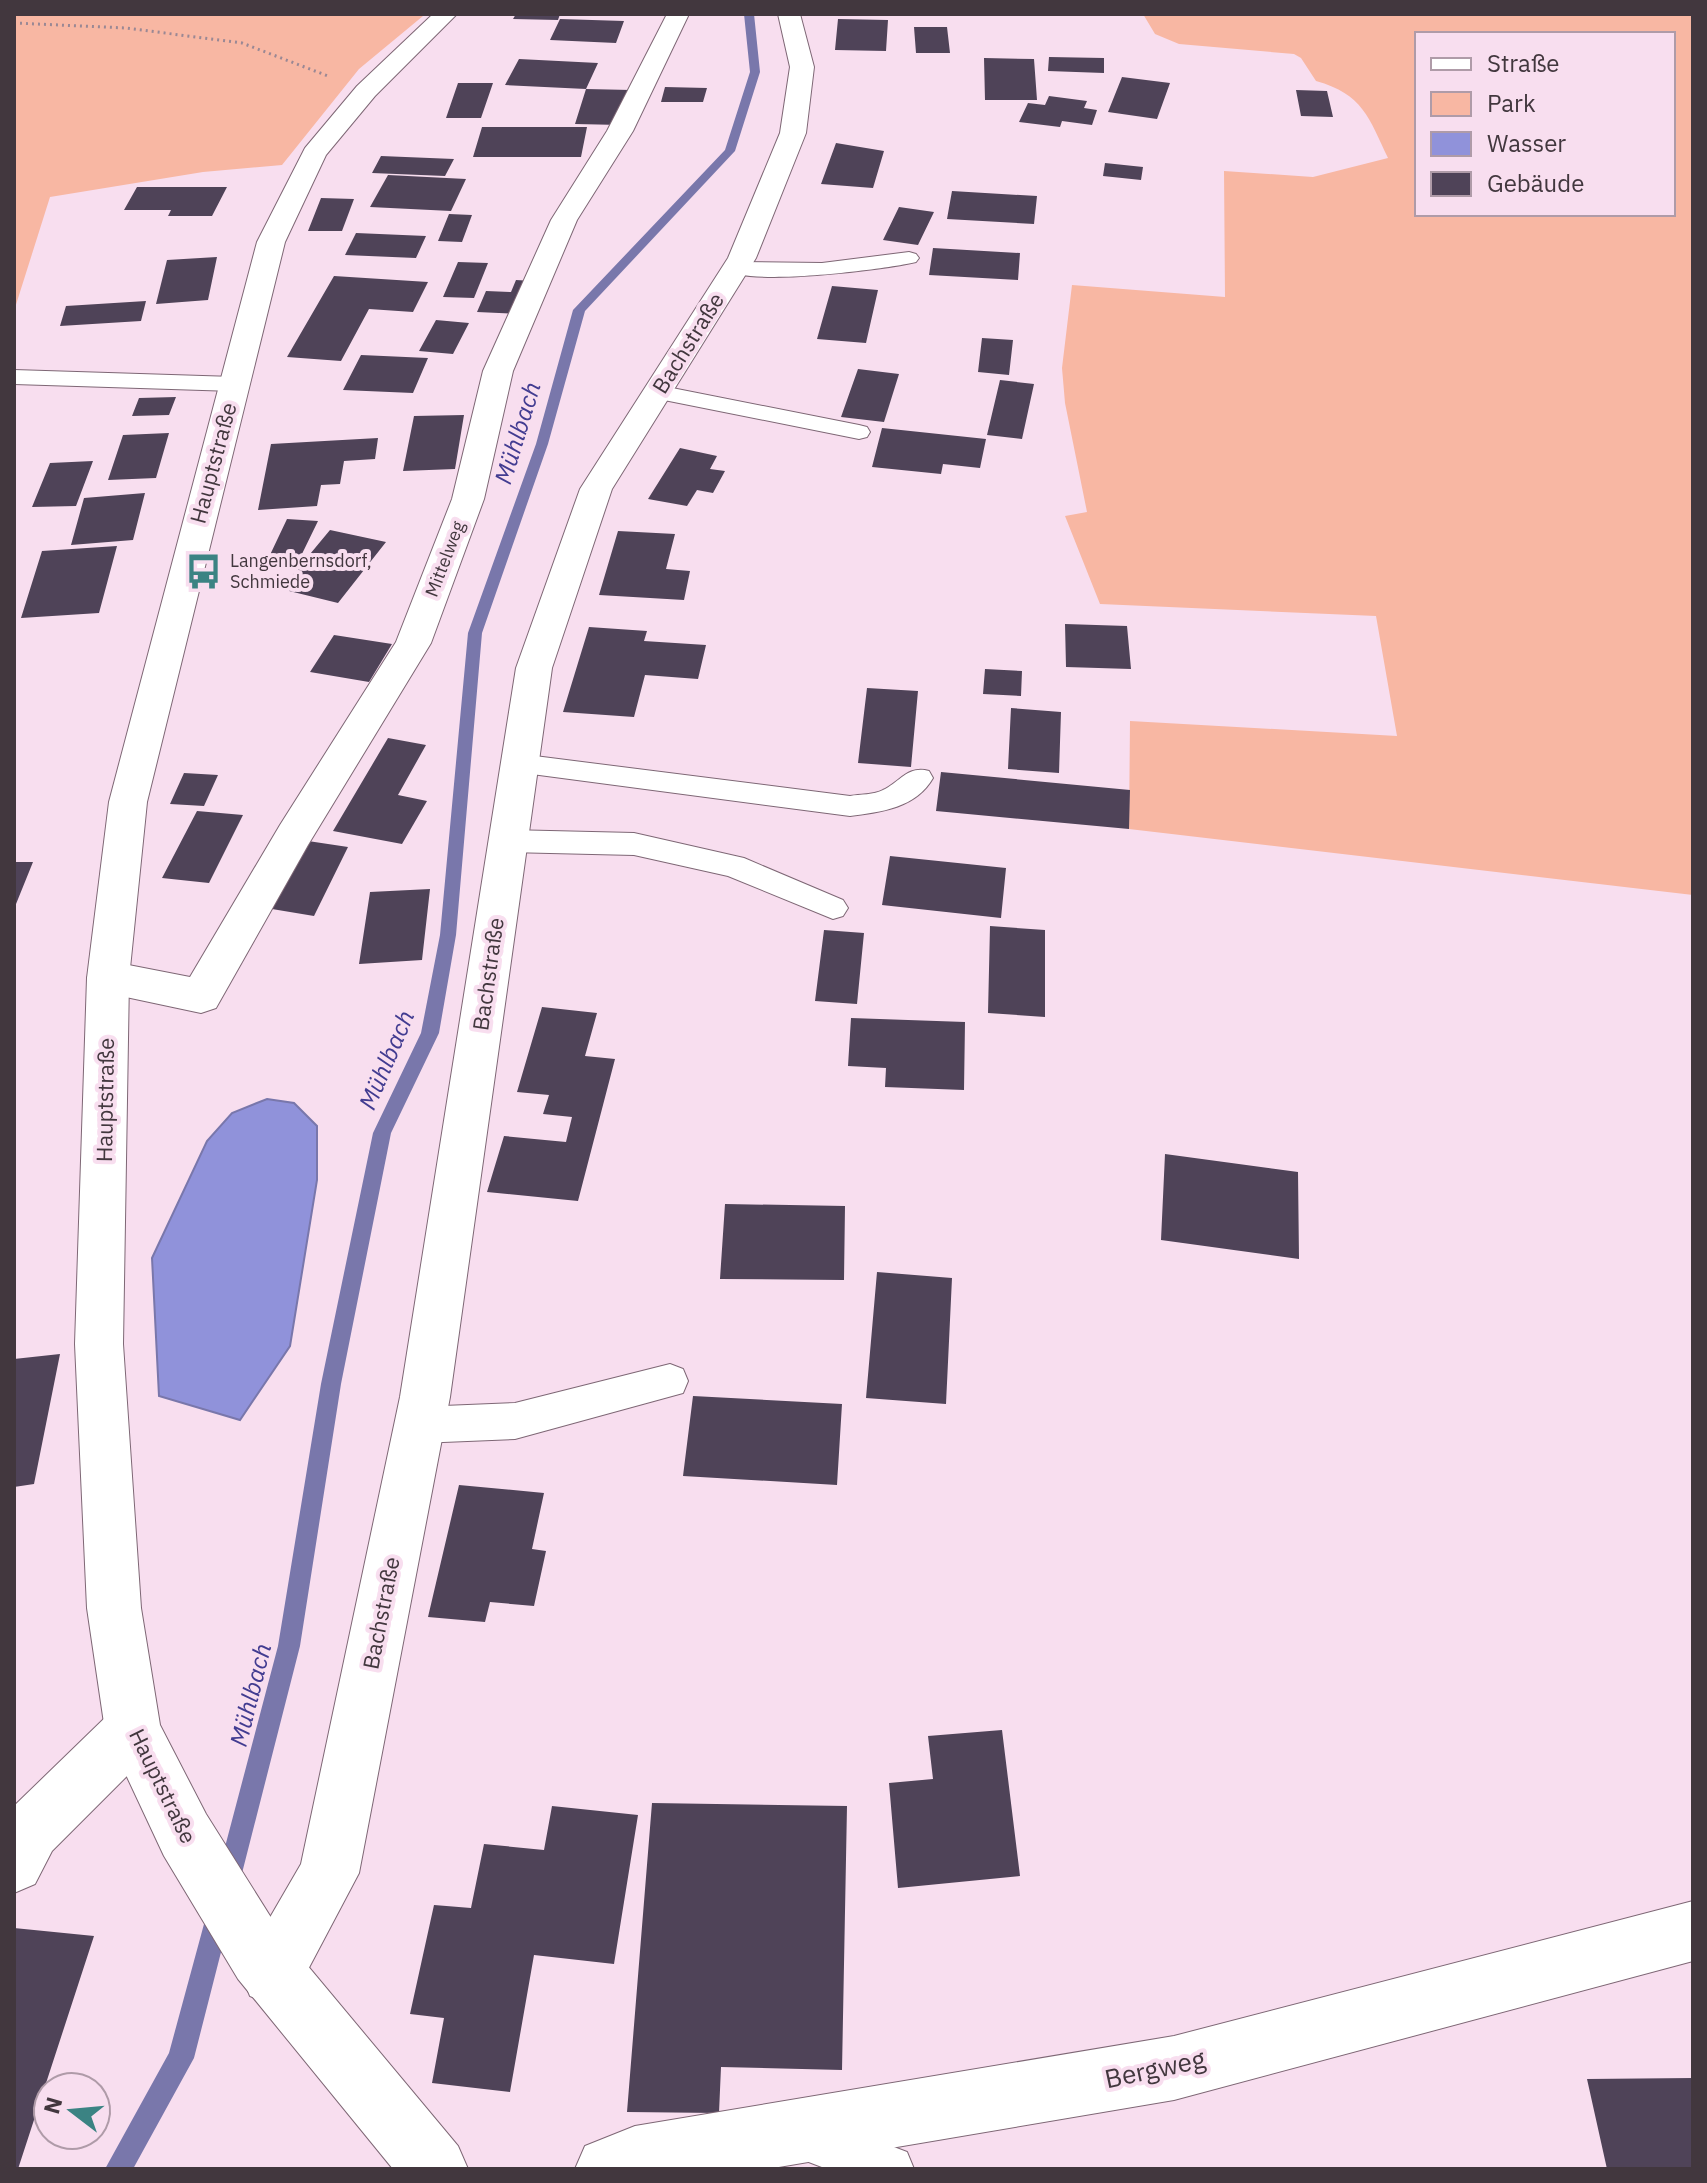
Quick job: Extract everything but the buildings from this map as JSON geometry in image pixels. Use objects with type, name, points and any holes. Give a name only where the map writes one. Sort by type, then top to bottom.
[{"type":"street","name":"Hauptstraße","points":[[435,2169],[266,1966],[185,1835],[133,1730],[114,1608],[99,1344],[108,978],[128,802],[271,242],[314,153],[366,91],[446,14]]},
{"type":"street","name":"Mittelweg","points":[[108,978],[201,996],[294,835],[413,643],[468,499],[498,371],[564,220],[620,131],[678,14]]},
{"type":"street","name":"Bachstraße","points":[[266,1966],[329,1873],[419,1425],[534,668],[596,489],[735,268],[793,133],[802,67],[789,14]]},
{"type":"street","points":[[14,1863],[31,1830],[133,1730]]},
{"type":"street","name":"Bergweg","points":[[608,2169],[635,2159],[1174,2068],[1693,1931]]},
{"type":"lane","points":[[735,268],[779,272],[850,268],[909,258]]},
{"type":"lane","points":[[14,377],[234,384]]},
{"type":"lane","points":[[657,392],[859,432]]},
{"type":"lane","points":[[519,764],[850,806],[888,801],[919,778]]},
{"type":"lane","points":[[508,841],[634,844],[734,866],[833,908]]},
{"type":"lane","points":[[419,1425],[515,1421],[670,1381]]},
{"type":"lane","points":[[792,2133],[890,2169]]},
{"type":"path","points":[[14,23],[126,28],[242,43],[366,91]]},
{"type":"green space","points":[[14,14],[423,16],[359,69],[282,165],[203,172],[50,197],[14,311]]},
{"type":"green space","points":[[1143,14],[1693,14],[1693,895],[1129,829],[1130,721],[1397,736],[1376,616],[1100,604],[1065,516],[1087,512],[1065,403],[1062,368],[1072,285],[1225,297],[1224,171],[1313,177],[1388,158],[1362,109],[1344,93],[1316,81],[1301,58],[1294,54],[1179,44],[1155,34]]},
{"type":"water","points":[[267,1099],[294,1103],[317,1126],[317,1180],[290,1346],[240,1420],[159,1396],[152,1258],[207,1141],[232,1113]]},
{"type":"waterway","name":"Mühlbach","points":[[228,1881],[289,1646],[331,1384],[382,1133],[430,1033],[448,935],[475,633],[542,444],[579,310],[730,151],[755,72],[749,14]]},
{"type":"waterway","name":"Mühlbach","points":[[118,2169],[181,2058],[219,1913]]},
{"type":"place","name":"Langenbernsdorf, Schmiede","points":[[204,571]]}]
